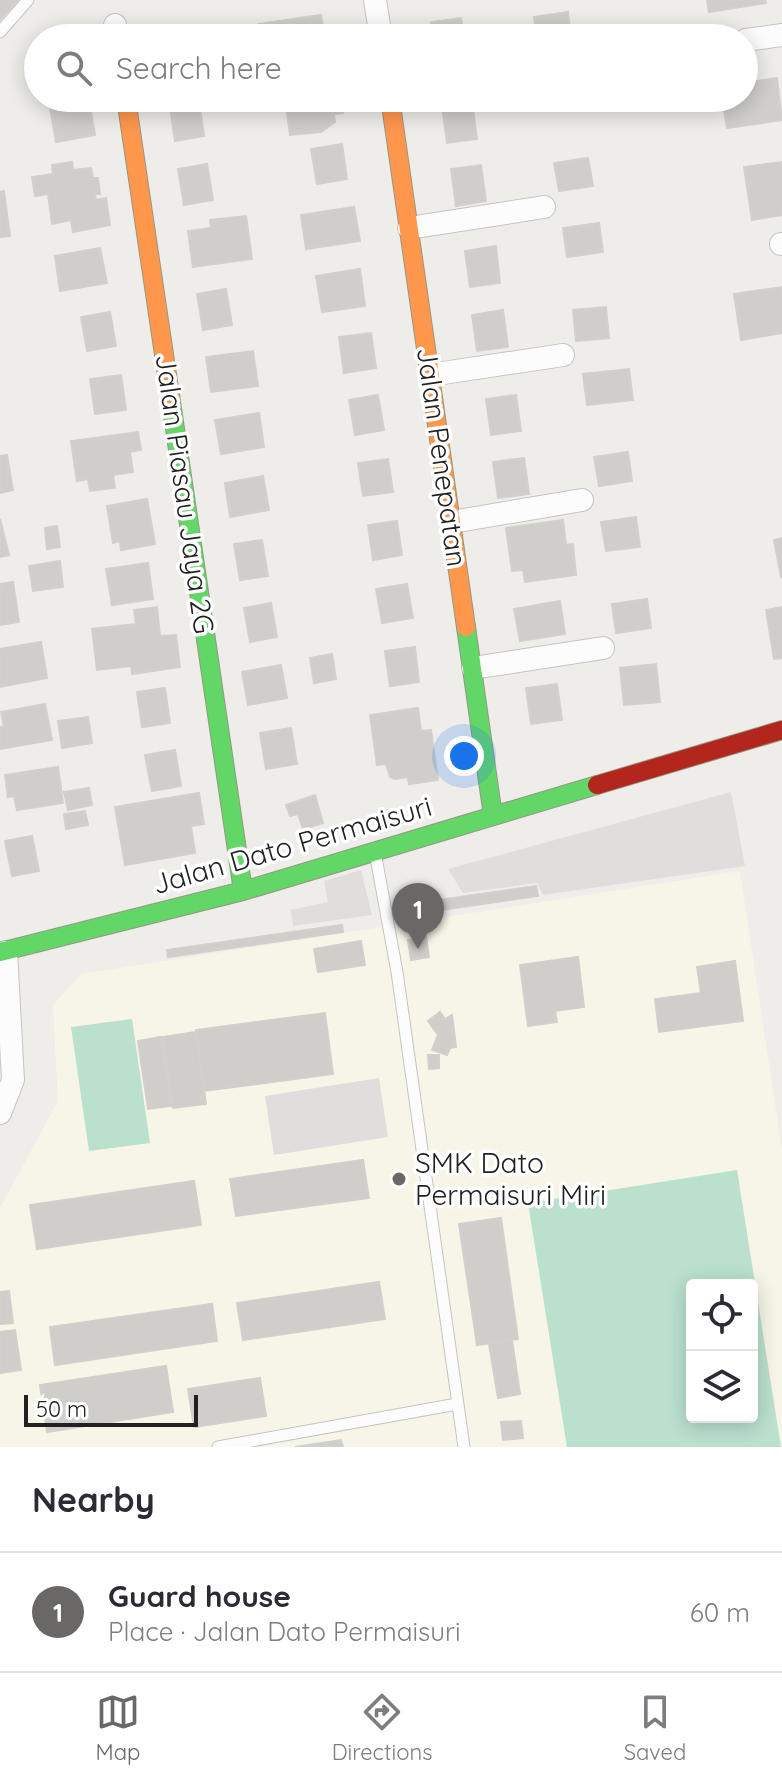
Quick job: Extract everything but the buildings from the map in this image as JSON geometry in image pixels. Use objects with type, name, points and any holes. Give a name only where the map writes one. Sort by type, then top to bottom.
[{"type":"street","points":[[375,0],[379,24]]},
{"type":"street","points":[[758,38],[782,35]]},
{"type":"street","name":"Jalan Piasau Jaya 2G","points":[[128,112],[243,891]]},
{"type":"street","name":"Jalan Penepatan","points":[[392,112],[493,816]]},
{"type":"street","points":[[409,228],[544,207]]},
{"type":"street","points":[[430,375],[563,355]]},
{"type":"street","points":[[452,522],[582,500]]},
{"type":"street","points":[[473,668],[603,648]]},
{"type":"street","name":"Jalan Dato Permaisuri","points":[[3,952],[243,891],[782,730]]},
{"type":"street","points":[[0,1113],[13,1080],[3,952]]},
{"type":"lane","points":[[0,32],[28,0]]},
{"type":"lane","points":[[375,851],[397,972],[464,1447]]},
{"type":"lane","points":[[218,1447],[457,1404]]},
{"type":"shaded area","points":[[731,792],[745,866],[543,895],[537,883],[463,893],[448,869]]},
{"type":"shaded area","points":[[361,870],[372,915],[293,926],[291,910],[328,902],[324,881]]},
{"type":"shaded area","name":"SMK Dato Permaisuri Miri","points":[[740,871],[782,1150],[782,1447],[0,1447],[0,1208],[58,1101],[53,1005],[81,974]]},
{"type":"shaded area","points":[[379,1078],[388,1137],[274,1155],[265,1096]]},
{"type":"green space","points":[[132,1019],[150,1143],[89,1151],[71,1027]]},
{"type":"green space","points":[[737,1170],[754,1279],[686,1279],[686,1423],[758,1423],[758,1302],[781,1447],[567,1447],[528,1203]]},
{"type":"traffic: fast","points":[[170,395],[243,891]]},
{"type":"traffic: fast","points":[[466,627],[493,816]]},
{"type":"traffic: fast","points":[[0,952],[243,891],[597,785]]},
{"type":"traffic: slow","points":[[128,112],[170,395]]},
{"type":"traffic: slow","points":[[392,112],[466,627]]},
{"type":"traffic: jam","points":[[597,785],[782,730]]},
{"type":"place","name":"Guard house","points":[[418,949]]},
{"type":"place","name":"SMK Dato Permaisuri Miri","points":[[399,1179]]}]
